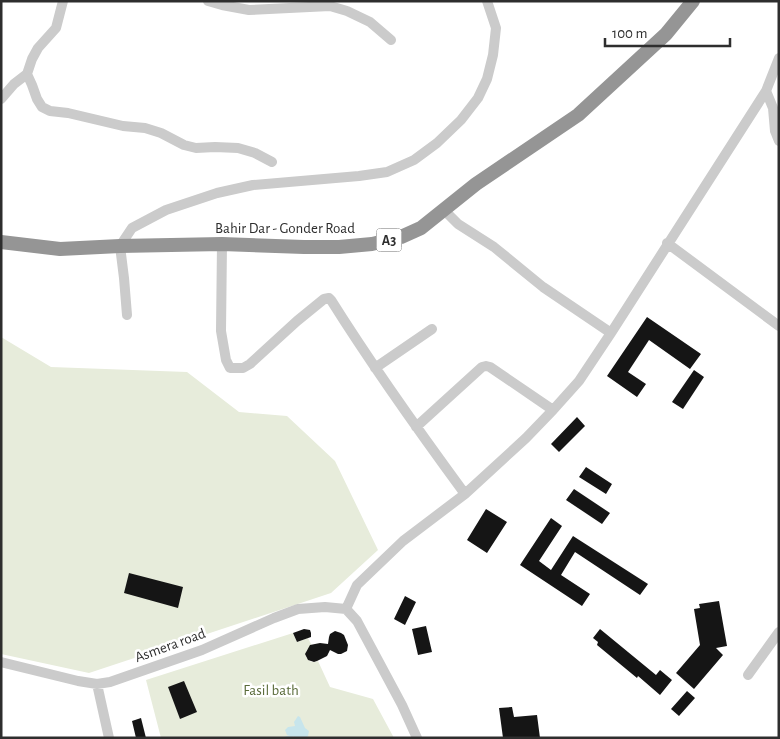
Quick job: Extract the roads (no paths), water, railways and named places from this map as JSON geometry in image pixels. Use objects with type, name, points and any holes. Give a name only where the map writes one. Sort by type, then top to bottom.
[{"type":"highway","name":"Bahir Dar - Gonder Road","points":[[1,242],[60,249],[222,244],[340,247],[372,244],[401,237],[421,228],[476,184],[578,115],[666,34],[693,1]]},
{"type":"street","points":[[1,100],[14,84],[27,74],[38,48],[56,28],[63,1]]},
{"type":"street","points":[[208,1],[249,10],[330,6],[347,11],[370,22],[391,40]]},
{"type":"street","points":[[127,315],[120,246],[132,228],[166,210],[217,193],[253,185],[387,172],[414,160],[437,143],[461,120],[478,98],[487,80],[493,55],[496,28],[487,1]]},
{"type":"street","points":[[419,738],[357,620],[346,609],[357,585],[403,541],[465,494],[526,438],[579,381],[766,91],[779,58]]},
{"type":"street","points":[[27,74],[37,99],[42,107],[50,111],[68,112],[123,126],[146,128],[161,133],[184,145],[196,148],[238,148],[255,152],[272,162]]},
{"type":"street","points":[[766,91],[773,108],[779,141]]},
{"type":"street","points":[[444,210],[458,224],[494,247],[543,287],[611,334]]},
{"type":"street","points":[[222,244],[221,331],[226,360],[230,368],[243,368],[250,364],[324,299],[331,300],[375,368],[465,494]]},
{"type":"street","points":[[667,244],[779,326]]},
{"type":"street","points":[[375,368],[432,329]]},
{"type":"street","points":[[416,427],[482,367],[486,366],[553,410]]},
{"type":"street","name":"Asmera road","points":[[1,662],[97,684],[110,682],[202,650],[298,609],[325,607],[346,609]]},
{"type":"street","points":[[748,675],[779,632]]},
{"type":"street","points":[[97,684],[110,738]]},
{"type":"water","points":[[298,716],[309,731],[306,738],[294,738],[294,735],[287,735],[285,730],[288,727],[295,726],[294,722]]},
{"type":"waterway","points":[[285,738],[294,735]]},
{"type":"park label","name":"Fasil bath","points":[[271,690]]}]
